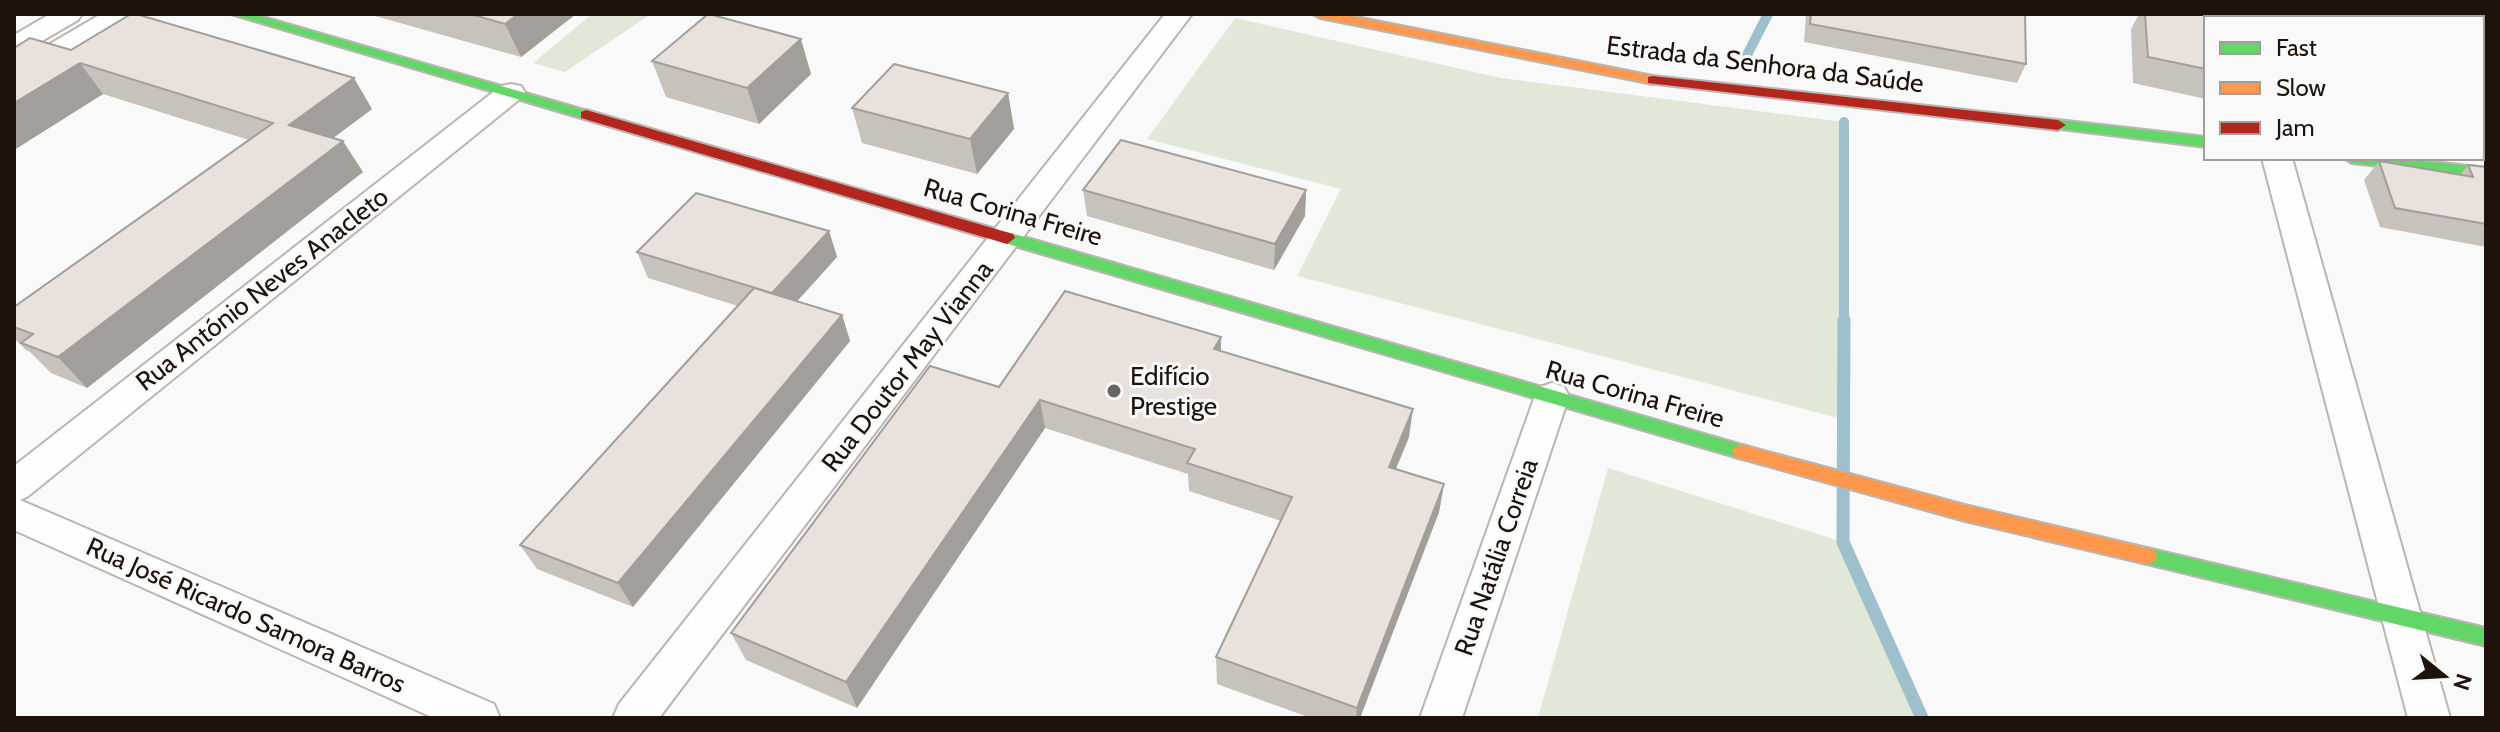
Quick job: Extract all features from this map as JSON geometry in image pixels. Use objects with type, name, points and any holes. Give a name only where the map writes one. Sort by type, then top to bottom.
[{"type":"street","points":[[14,46],[69,14]]},
{"type":"street","points":[[14,77],[120,14]]},
{"type":"street","name":"Rua Corina Freire","points":[[238,14],[1874,489],[2486,637]]},
{"type":"street","name":"Rua Doutor May Vianna","points":[[634,718],[1179,14]]},
{"type":"street","name":"Estrada da Senhora da Saúde","points":[[1320,14],[1644,79],[2204,142]]},
{"type":"street","name":"Rua António Neves Anacleto","points":[[14,487],[511,92]]},
{"type":"street","points":[[2278,160],[2429,718]]},
{"type":"street","points":[[2370,160],[2486,173]]},
{"type":"street","name":"Rua Natália Correia","points":[[1441,718],[1552,396]]},
{"type":"street","name":"Rua José Ricardo Samora Barros","points":[[14,513],[479,718]]},
{"type":"green space","points":[[592,14],[651,14],[565,72],[533,63]]},
{"type":"green space","points":[[1235,18],[1501,78],[1844,122],[1842,419],[1297,276],[1341,189],[1147,139]]},
{"type":"green space","points":[[1608,468],[1843,542],[1922,718],[1538,718]]},
{"type":"building","points":[[131,14],[354,78],[289,125],[343,141],[58,357],[21,343],[33,334],[14,327],[14,307],[273,123],[80,63],[14,103],[14,48],[30,38],[71,50]]},
{"type":"building","points":[[470,14],[518,14],[505,24]]},
{"type":"building","points":[[708,14],[801,39],[747,88],[652,61]]},
{"type":"building","points":[[1811,14],[2025,14],[2026,64],[1810,24]]},
{"type":"building","points":[[2145,14],[2209,16],[2204,16],[2204,69],[2148,57]]},
{"type":"building","points":[[894,64],[1008,93],[970,139],[852,108]]},
{"type":"building","points":[[1121,140],[1306,190],[1275,244],[1083,190]]},
{"type":"building","points":[[2379,161],[2473,177],[2468,165],[2486,167],[2486,224],[2395,208]]},
{"type":"building","points":[[696,193],[829,231],[772,293],[637,252]]},
{"type":"building","points":[[754,288],[842,315],[618,583],[520,545]]},
{"type":"building","points":[[1065,291],[1221,337],[1214,349],[1413,409],[1389,467],[1444,484],[1357,708],[1216,657],[1292,497],[1187,463],[1195,449],[1040,400],[846,682],[731,633],[930,366],[999,387]]},
{"type":"waterway","points":[[1746,57],[1768,14]]},
{"type":"waterway","points":[[1844,122],[1844,320]]},
{"type":"waterway","points":[[1844,320],[1843,542],[1922,718]]},
{"type":"traffic: fast","points":[[238,14],[586,115]]},
{"type":"traffic: fast","points":[[2058,125],[2204,142]]},
{"type":"traffic: fast","points":[[2370,160],[2486,173]]},
{"type":"traffic: fast","points":[[1007,238],[1742,452]]},
{"type":"traffic: fast","points":[[2147,556],[2486,637]]},
{"type":"traffic: slow","points":[[1320,14],[1653,80]]},
{"type":"traffic: slow","points":[[1742,452],[1965,513],[2147,556]]},
{"type":"traffic: jam","points":[[1653,80],[2058,125]]},
{"type":"traffic: jam","points":[[586,115],[1007,238]]},
{"type":"place","name":"Edifício Prestige","points":[[1114,391]]}]
